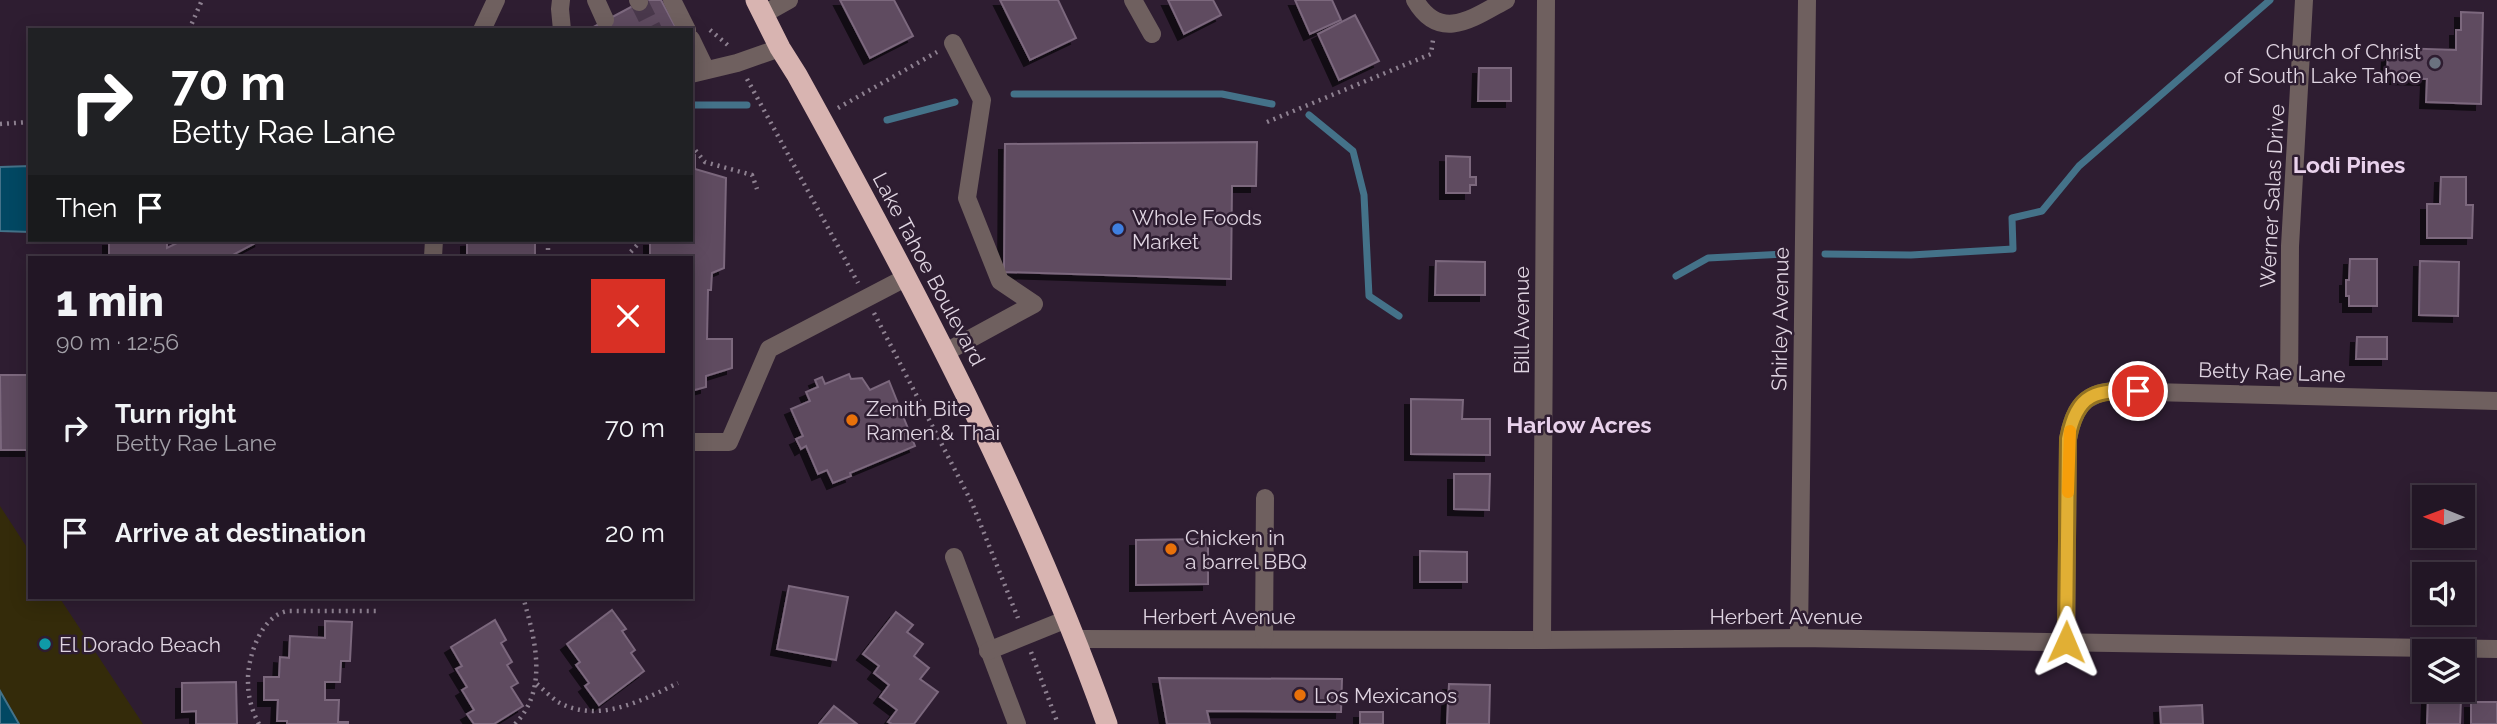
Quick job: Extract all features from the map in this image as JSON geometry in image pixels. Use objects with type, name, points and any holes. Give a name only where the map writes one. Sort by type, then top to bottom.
[{"type":"highway","name":"Lake Tahoe Boulevard","points":[[760,7],[946,352],[1001,466],[1076,639],[1107,724]]},
{"type":"street","points":[[483,28],[496,0]]},
{"type":"street","points":[[561,0],[562,28]]},
{"type":"street","points":[[596,0],[606,20]]},
{"type":"street","points":[[672,0],[686,28]]},
{"type":"street","points":[[760,7],[789,0]]},
{"type":"street","points":[[1133,0],[1152,34]]},
{"type":"street","points":[[1415,0],[1435,23],[1454,24],[1473,18],[1506,0]]},
{"type":"street","name":"Bill Avenue","points":[[1542,640],[1546,0]]},
{"type":"street","name":"Shirley Avenue","points":[[1799,638],[1807,0]]},
{"type":"street","name":"Werner Salas Drive","points":[[2289,395],[2290,246],[2304,0]]},
{"type":"street","points":[[946,352],[1034,304],[1000,281],[967,198],[982,100],[953,43]]},
{"type":"street","points":[[693,47],[699,72],[737,63],[780,48]]},
{"type":"street","points":[[693,442],[729,442],[769,349],[907,276]]},
{"type":"street","name":"Betty Rae Lane","points":[[2066,642],[2068,439],[2071,422],[2088,397],[2113,391],[2497,401]]},
{"type":"street","points":[[1264,639],[1265,498]]},
{"type":"street","points":[[954,557],[1017,724]]},
{"type":"street","points":[[988,651],[1067,619]]},
{"type":"street","points":[[2497,632],[2497,649]]},
{"type":"street","name":"Herbert Avenue","points":[[1076,639],[1799,638],[2497,649]]},
{"type":"path","points":[[190,28],[202,0]]},
{"type":"path","points":[[1267,122],[1431,54],[1435,23]]},
{"type":"path","points":[[709,29],[729,45],[866,298],[972,503],[1058,724]]},
{"type":"path","points":[[820,117],[953,43]]},
{"type":"path","points":[[0,124],[28,122]]},
{"type":"path","points":[[693,147],[705,162],[752,175],[757,189]]},
{"type":"path","points":[[627,256],[638,242]]},
{"type":"path","points":[[515,724],[526,713],[537,684],[534,637],[524,599]]},
{"type":"path","points":[[259,724],[253,712],[247,680],[257,643],[268,621],[288,611],[377,611]]},
{"type":"path","points":[[537,684],[560,703],[585,712],[613,712],[638,703],[677,683]]},
{"type":"sand","name":"El Dorado Beach","points":[[0,506],[28,549],[28,599],[60,599],[143,724],[19,724],[0,691]]},
{"type":"water","points":[[28,166],[28,232],[0,231],[0,167]]},
{"type":"water","points":[[0,691],[19,724],[0,724]]},
{"type":"building","points":[[644,0],[661,0],[676,28],[592,28]]},
{"type":"building","points":[[840,0],[894,0],[913,36],[870,58]]},
{"type":"building","points":[[1000,0],[1058,0],[1076,38],[1030,60]]},
{"type":"building","points":[[1168,0],[1213,0],[1221,15],[1184,34]]},
{"type":"building","points":[[1295,0],[1332,0],[1341,20],[1310,34]]},
{"type":"building","name":"Church of Christ of South Lake Tahoe","points":[[2461,12],[2483,13],[2481,104],[2426,102],[2427,79],[2396,78],[2396,73],[2387,73],[2388,54],[2397,54],[2397,48],[2456,50],[2456,30],[2461,30]]},
{"type":"building","points":[[1355,15],[1379,61],[1339,80],[1318,34]]},
{"type":"building","points":[[1479,68],[1511,68],[1511,101],[1478,101]]},
{"type":"building","name":"Whole Foods Market","points":[[1257,142],[1256,186],[1232,186],[1231,279],[1004,272],[1005,144]]},
{"type":"building","points":[[695,155],[695,169],[726,178],[724,268],[712,273],[711,290],[708,290],[707,339],[732,339],[732,368],[706,376],[706,387],[693,390],[693,256],[650,256],[650,242],[693,242]]},
{"type":"building","points":[[1446,156],[1470,157],[1470,177],[1476,177],[1476,185],[1470,185],[1470,193],[1446,193]]},
{"type":"building","points":[[2441,177],[2466,177],[2466,205],[2473,205],[2472,238],[2427,238],[2427,204],[2440,204]]},
{"type":"building","points":[[109,242],[167,242],[167,248],[179,242],[257,242],[231,256],[109,256]]},
{"type":"building","points":[[467,242],[535,242],[535,256],[467,256]]},
{"type":"building","points":[[2350,259],[2377,259],[2377,306],[2349,306],[2346,280],[2349,280]]},
{"type":"building","points":[[1436,261],[1485,262],[1485,295],[1435,295]]},
{"type":"building","points":[[2420,261],[2459,262],[2458,316],[2419,315]]},
{"type":"building","points":[[2357,337],[2387,337],[2387,359],[2356,359]]},
{"type":"building","points":[[849,374],[851,379],[862,378],[870,390],[889,381],[915,446],[850,473],[851,476],[833,483],[827,470],[818,474],[806,446],[801,449],[796,439],[803,436],[791,409],[810,401],[806,392],[818,387],[815,380],[822,377],[825,384]]},
{"type":"building","points":[[0,375],[28,375],[28,450],[1,450]]},
{"type":"building","points":[[1411,399],[1463,400],[1462,419],[1490,419],[1490,455],[1411,454]]},
{"type":"building","points":[[1454,474],[1490,474],[1489,510],[1454,509]]},
{"type":"building","points":[[1208,539],[1208,584],[1136,585],[1136,540]]},
{"type":"building","points":[[1420,551],[1467,552],[1467,582],[1420,582]]},
{"type":"building","points":[[789,586],[848,597],[836,660],[777,649]]},
{"type":"building","points":[[612,610],[626,629],[622,631],[635,650],[631,653],[644,671],[599,705],[585,686],[589,683],[576,665],[580,662],[567,644]]},
{"type":"building","points":[[896,612],[913,625],[907,632],[923,644],[914,656],[929,668],[920,679],[938,692],[914,724],[888,722],[897,710],[880,697],[889,685],[874,673],[879,666],[863,654]]},
{"type":"building","points":[[495,620],[506,640],[501,643],[512,662],[507,665],[518,683],[511,687],[523,706],[494,724],[474,724],[467,714],[474,710],[462,690],[467,687],[456,669],[462,666],[451,647]]},
{"type":"building","points":[[325,621],[352,622],[350,661],[341,661],[340,682],[325,682],[325,700],[339,700],[338,722],[348,724],[287,724],[287,721],[277,721],[278,700],[264,700],[264,677],[279,677],[280,657],[289,658],[290,636],[325,638]]},
{"type":"building","points":[[1159,678],[1342,679],[1341,712],[1207,711],[1210,724],[1167,724]]},
{"type":"building","points":[[236,682],[237,724],[196,724],[196,711],[182,712],[182,683]]},
{"type":"building","points":[[1449,684],[1490,685],[1489,724],[1447,724]]},
{"type":"building","points":[[2428,702],[2461,702],[2460,724],[2427,724]]},
{"type":"building","points":[[2471,702],[2497,702],[2497,724],[2471,724]]},
{"type":"building","points":[[2202,705],[2203,724],[2161,724],[2160,707]]},
{"type":"building","points":[[834,706],[857,724],[819,724]]},
{"type":"building","points":[[1360,712],[1383,712],[1383,724],[1360,724]]},
{"type":"waterway","points":[[1825,254],[1911,255],[2013,249],[2012,218],[2042,211],[2079,166],[2270,0]]},
{"type":"waterway","points":[[1014,94],[1222,94],[1272,104]]},
{"type":"waterway","points":[[887,120],[955,102]]},
{"type":"waterway","points":[[693,105],[747,105]]},
{"type":"waterway","points":[[1309,115],[1353,151],[1364,195],[1369,296],[1399,316]]},
{"type":"waterway","points":[[1676,276],[1708,258],[1784,254]]},
{"type":"tunnel","points":[[639,2],[652,28]]},
{"type":"slow traffic","points":[[2068,492],[2070,431]]},
{"type":"place","name":"Church of Christ of South Lake Tahoe","points":[[2435,63]]},
{"type":"place","name":"Whole Foods Market","points":[[1118,229]]},
{"type":"place","name":"Zenith Bite Ramen & Thai","points":[[852,420]]},
{"type":"place","name":"Chicken in a barrel BBQ","points":[[1171,549]]},
{"type":"place","name":"El Dorado Beach","points":[[45,644]]},
{"type":"place","name":"Los Mexicanos","points":[[1300,695]]},
{"type":"district","name":"Lodi Pines","points":[[2349,164]]},
{"type":"district","name":"Harlow Acres","points":[[1579,424]]},
{"type":"route","points":[[2066,642],[2068,439],[2071,422],[2088,397],[2100,392],[2138,391]]}]
